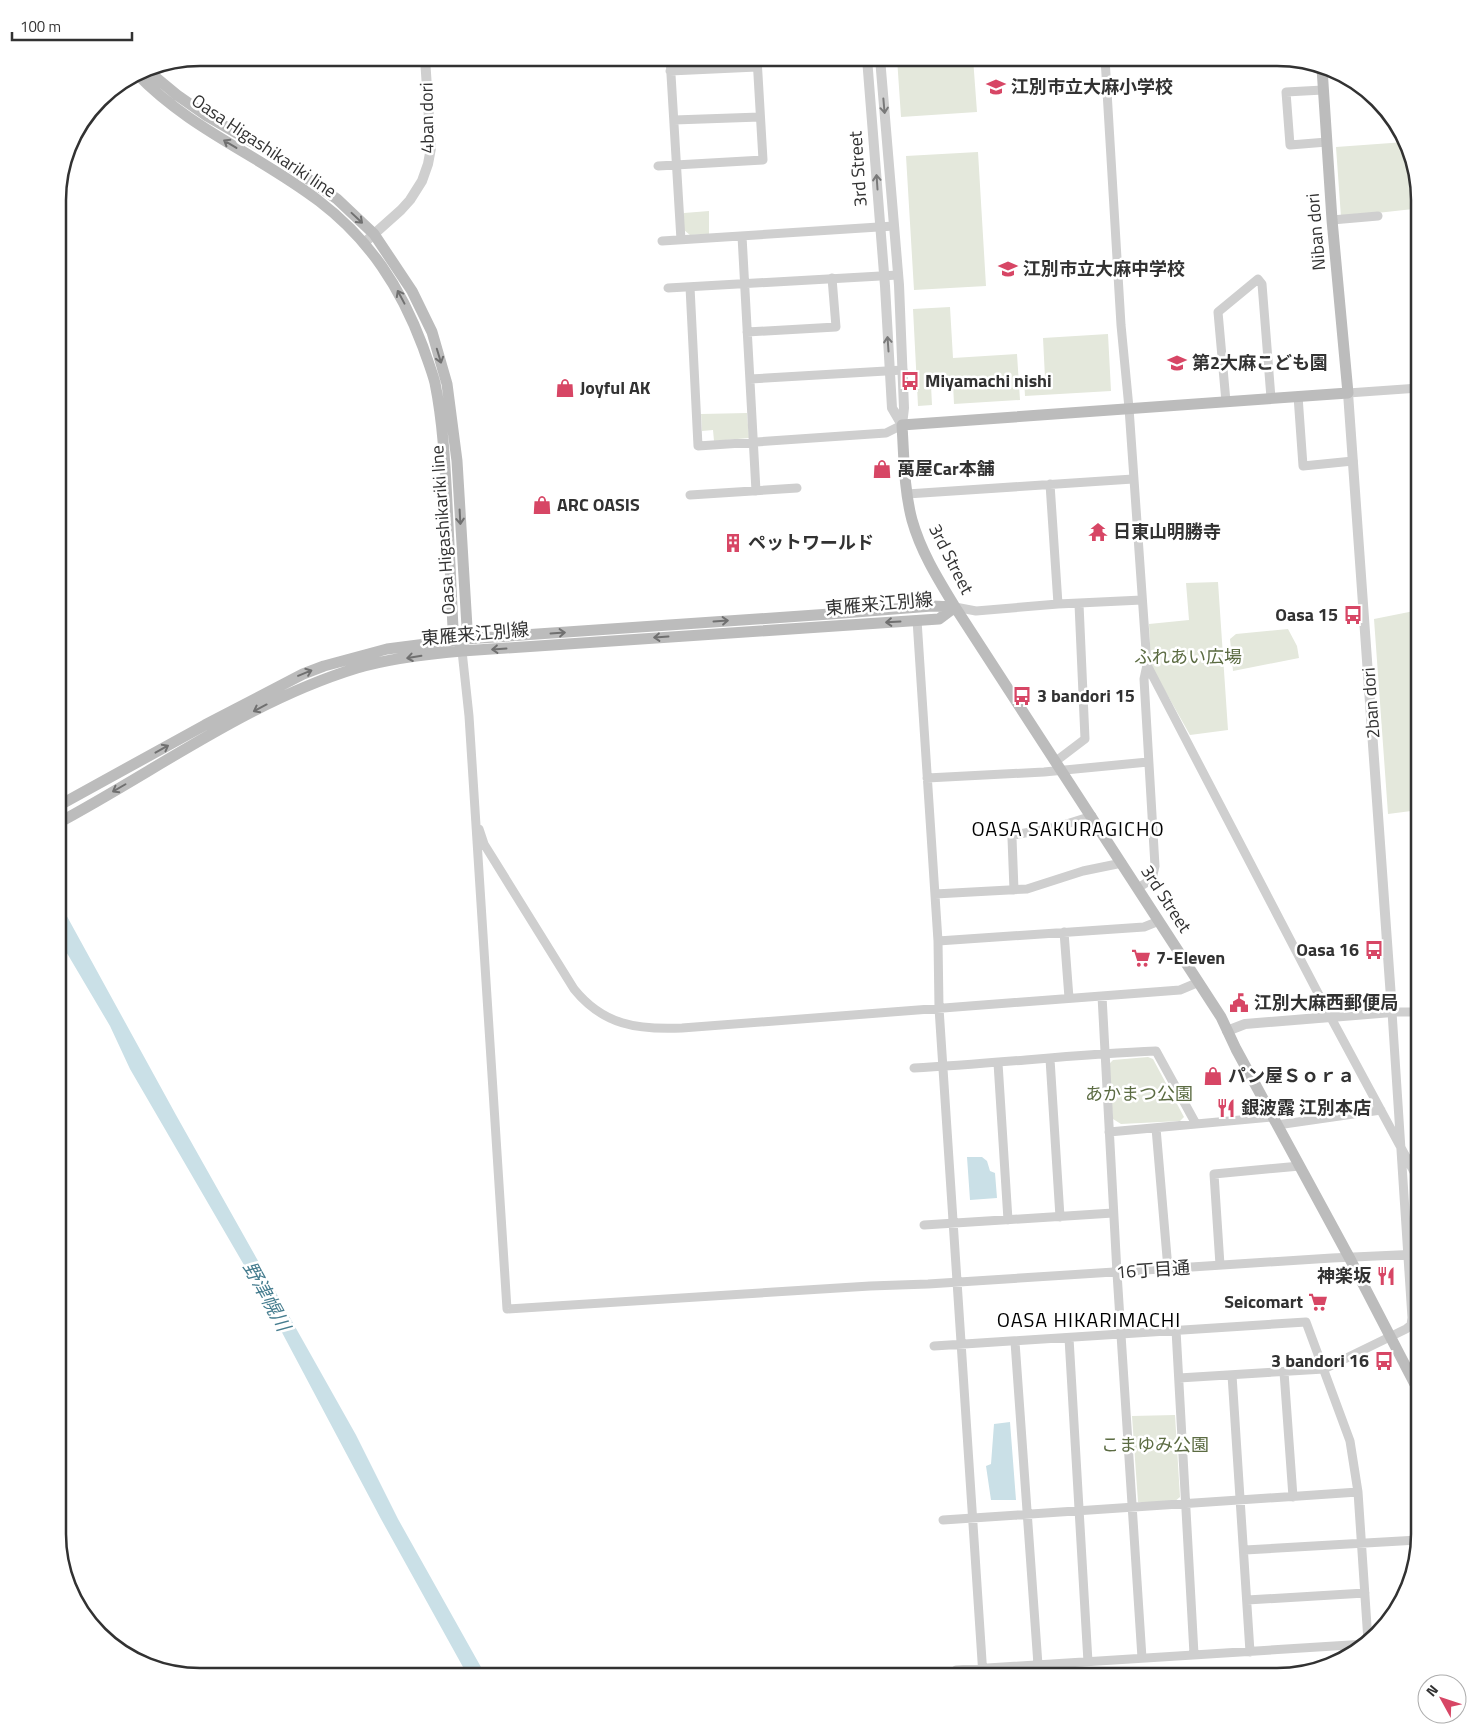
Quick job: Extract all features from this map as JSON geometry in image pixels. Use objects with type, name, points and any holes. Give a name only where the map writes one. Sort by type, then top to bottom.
[{"type":"main road","name":"Niban dori","points":[[1322,74],[1332,220],[1348,393]]},
{"type":"main road","name":"Oasa Higashikariki line","points":[[153,75],[177,95],[207,116],[268,151],[336,199],[374,234],[412,291],[432,332],[447,384],[457,461],[467,627],[461,639]]},
{"type":"main road","name":"Oasa Higashikariki line","points":[[142,79],[183,115],[320,202],[364,243],[382,265],[402,297],[416,328],[435,383],[445,463],[453,628],[461,639],[462,651]]},
{"type":"main road","points":[[902,425],[1348,393]]},
{"type":"main road","name":"3rd Street","points":[[902,425],[907,494],[912,519],[922,547],[955,607],[1222,1017],[1227,1031],[1411,1375]]},
{"type":"main road","name":"東雁来江別線","points":[[67,801],[205,725],[303,674],[324,666],[387,649],[461,639],[932,606],[955,607]]},
{"type":"main road","name":"東雁来江別線","points":[[67,818],[225,727],[307,685],[360,667],[429,654],[462,651],[940,619],[955,607]]},
{"type":"street","name":"4ban dori","points":[[364,243],[410,200],[422,181],[428,164],[431,148],[426,67]]},
{"type":"street","points":[[670,67],[682,240]]},
{"type":"street","points":[[670,71],[709,67]]},
{"type":"street","points":[[658,166],[763,160],[757,67]]},
{"type":"street","name":"3rd Street","points":[[868,67],[892,408],[902,425]]},
{"type":"street","name":"3rd Street","points":[[881,67],[898,275],[904,408],[902,425]]},
{"type":"street","points":[[1106,67],[1121,325],[1129,408],[1147,665],[1144,679],[1155,866],[1152,879],[1138,888]]},
{"type":"street","points":[[1323,90],[1286,92],[1290,145],[1327,142]]},
{"type":"street","points":[[674,120],[760,117]]},
{"type":"street","points":[[1332,220],[1378,216]]},
{"type":"street","points":[[662,241],[894,226]]},
{"type":"street","points":[[742,236],[756,491]]},
{"type":"street","points":[[668,288],[898,275]]},
{"type":"street","points":[[747,332],[836,326],[832,278]]},
{"type":"street","points":[[1226,402],[1218,312],[1258,279],[1262,284],[1271,398]]},
{"type":"street","points":[[690,287],[698,446],[886,434],[902,425]]},
{"type":"street","points":[[750,379],[902,370]]},
{"type":"street","points":[[1348,393],[1411,389]]},
{"type":"street","name":"2ban dori","points":[[1348,393],[1392,1012]]},
{"type":"street","points":[[1298,396],[1304,466],[1353,461]]},
{"type":"street","points":[[907,494],[1133,479]]},
{"type":"street","points":[[1050,484],[1058,604]]},
{"type":"street","points":[[690,495],[797,488]]},
{"type":"street","points":[[955,607],[976,611],[1058,604],[1142,600]]},
{"type":"street","points":[[1059,765],[1085,739],[1078,604]]},
{"type":"street","points":[[917,620],[938,940],[939,1008],[983,1668]]},
{"type":"street","points":[[462,651],[465,666],[475,814],[484,844],[574,989],[584,1001],[614,1020],[636,1027],[658,1030],[1180,990],[1199,982]]},
{"type":"street","points":[[1147,665],[1330,1016],[1411,1164]]},
{"type":"street","points":[[927,778],[1059,765],[1148,762]]},
{"type":"street","name":"16丁目通","points":[[475,814],[507,1309],[870,1286],[1117,1273],[1349,1257],[1411,1256]]},
{"type":"street","points":[[1014,890],[1012,838],[1014,835],[1057,827],[1092,816]]},
{"type":"street","points":[[935,894],[1027,889],[1083,871],[1122,863]]},
{"type":"street","points":[[938,940],[1144,927],[1159,921]]},
{"type":"street","points":[[1064,932],[1069,998]]},
{"type":"street","points":[[1102,996],[1117,1273],[1142,1658]]},
{"type":"street","points":[[1179,1378],[1324,1369],[1411,1325],[1392,1012]]},
{"type":"street","points":[[1227,1031],[1245,1024],[1330,1016],[1411,1012]]},
{"type":"street","points":[[914,1068],[1050,1059],[1104,1053],[1156,1051],[1196,1124]]},
{"type":"street","points":[[1050,1059],[1060,1217]]},
{"type":"street","points":[[998,1063],[1008,1220]]},
{"type":"street","points":[[1109,1132],[1196,1124],[1275,1121],[1381,1110]]},
{"type":"street","points":[[1156,1128],[1168,1269]]},
{"type":"street","points":[[1220,1265],[1214,1174],[1300,1166]]},
{"type":"street","points":[[924,1225],[1114,1213]]},
{"type":"street","points":[[934,1346],[1306,1322],[1350,1441],[1358,1492],[1367,1632]]},
{"type":"street","points":[[1176,1330],[1194,1654]]},
{"type":"street","points":[[1069,1338],[1088,1662]]},
{"type":"street","points":[[1015,1342],[1038,1665]]},
{"type":"street","points":[[1284,1372],[1294,1497]]},
{"type":"street","points":[[1232,1375],[1250,1652]]},
{"type":"street","points":[[943,1520],[1358,1492]]},
{"type":"street","points":[[1244,1550],[1411,1541]]},
{"type":"street","points":[[1247,1600],[1365,1593]]},
{"type":"street","points":[[1014,1668],[1354,1643]]},
{"type":"green space","points":[[898,67],[974,67],[977,112],[901,117]]},
{"type":"green space","points":[[1398,143],[1404,157],[1410,183],[1411,209],[1341,217],[1336,147]]},
{"type":"green space","points":[[978,152],[986,286],[914,290],[906,156]]},
{"type":"green space","points":[[709,211],[709,234],[690,235],[684,230],[684,213]]},
{"type":"green space","points":[[950,307],[953,358],[1017,354],[1020,400],[954,404],[953,384],[931,385],[932,405],[918,406],[913,309]]},
{"type":"green space","points":[[1108,334],[1111,391],[1025,396],[1024,379],[1045,378],[1043,338]]},
{"type":"green space","points":[[747,413],[749,438],[714,441],[713,430],[702,431],[701,414]]},
{"type":"green space","name":"ふれあい広場","points":[[1218,582],[1228,730],[1190,735],[1151,666],[1149,624],[1189,620],[1186,583]]},
{"type":"green space","points":[[1411,612],[1411,811],[1388,814],[1374,619]]},
{"type":"green space","points":[[1288,629],[1297,646],[1299,658],[1233,671],[1230,639],[1236,634]]},
{"type":"green space","name":"あかまつ公園","points":[[1148,1057],[1153,1059],[1184,1117],[1180,1121],[1121,1124],[1113,1119],[1108,1065],[1113,1060]]},
{"type":"green space","name":"こまゆみ公園","points":[[1175,1415],[1180,1497],[1174,1502],[1138,1502],[1132,1416]]},
{"type":"water","name":"野津幌川","points":[[66,915],[356,1435],[398,1519],[482,1668],[464,1668],[381,1519],[269,1308],[130,1069],[110,1026],[66,952]]},
{"type":"water","points":[[967,1157],[982,1157],[987,1161],[990,1171],[995,1173],[997,1198],[970,1200]]},
{"type":"water","points":[[1010,1422],[1016,1500],[991,1500],[986,1466],[991,1464],[994,1424]]},
{"type":"place","name":"江別市立大麻小学校","points":[[996,87]]},
{"type":"place","name":"江別市立大麻中学校","points":[[1008,269]]},
{"type":"place","name":"第2大麻こども園","points":[[1177,363]]},
{"type":"place","name":"Miyamachi nishi","points":[[910,381]]},
{"type":"place","name":"Joyful AK","points":[[565,388]]},
{"type":"place","name":"萬屋Car本舗","points":[[882,469]]},
{"type":"place","name":"ARC OASIS","points":[[542,505]]},
{"type":"place","name":"日東山明勝寺","points":[[1098,532]]},
{"type":"place","name":"ペットワールド","points":[[733,543]]},
{"type":"place","name":"Oasa 15","points":[[1353,615]]},
{"type":"place","name":"3 bandori 15","points":[[1022,696]]},
{"type":"place","name":"Oasa 16","points":[[1374,950]]},
{"type":"place","name":"7-Eleven","points":[[1141,958]]},
{"type":"place","name":"江別大麻西郵便局","points":[[1239,1003]]},
{"type":"place","name":"パン屋Ｓｏｒａ","points":[[1213,1076]]},
{"type":"place","name":"銀波露 江別本店","points":[[1226,1108]]},
{"type":"place","name":"神楽坂","points":[[1386,1276]]},
{"type":"place","name":"Seicomart","points":[[1318,1302]]},
{"type":"place","name":"3 bandori 16","points":[[1384,1361]]},
{"type":"district","name":"OASA SAKURAGICHO","points":[[1068,829]]},
{"type":"district","name":"OASA HIKARIMACHI","points":[[1089,1320]]}]
